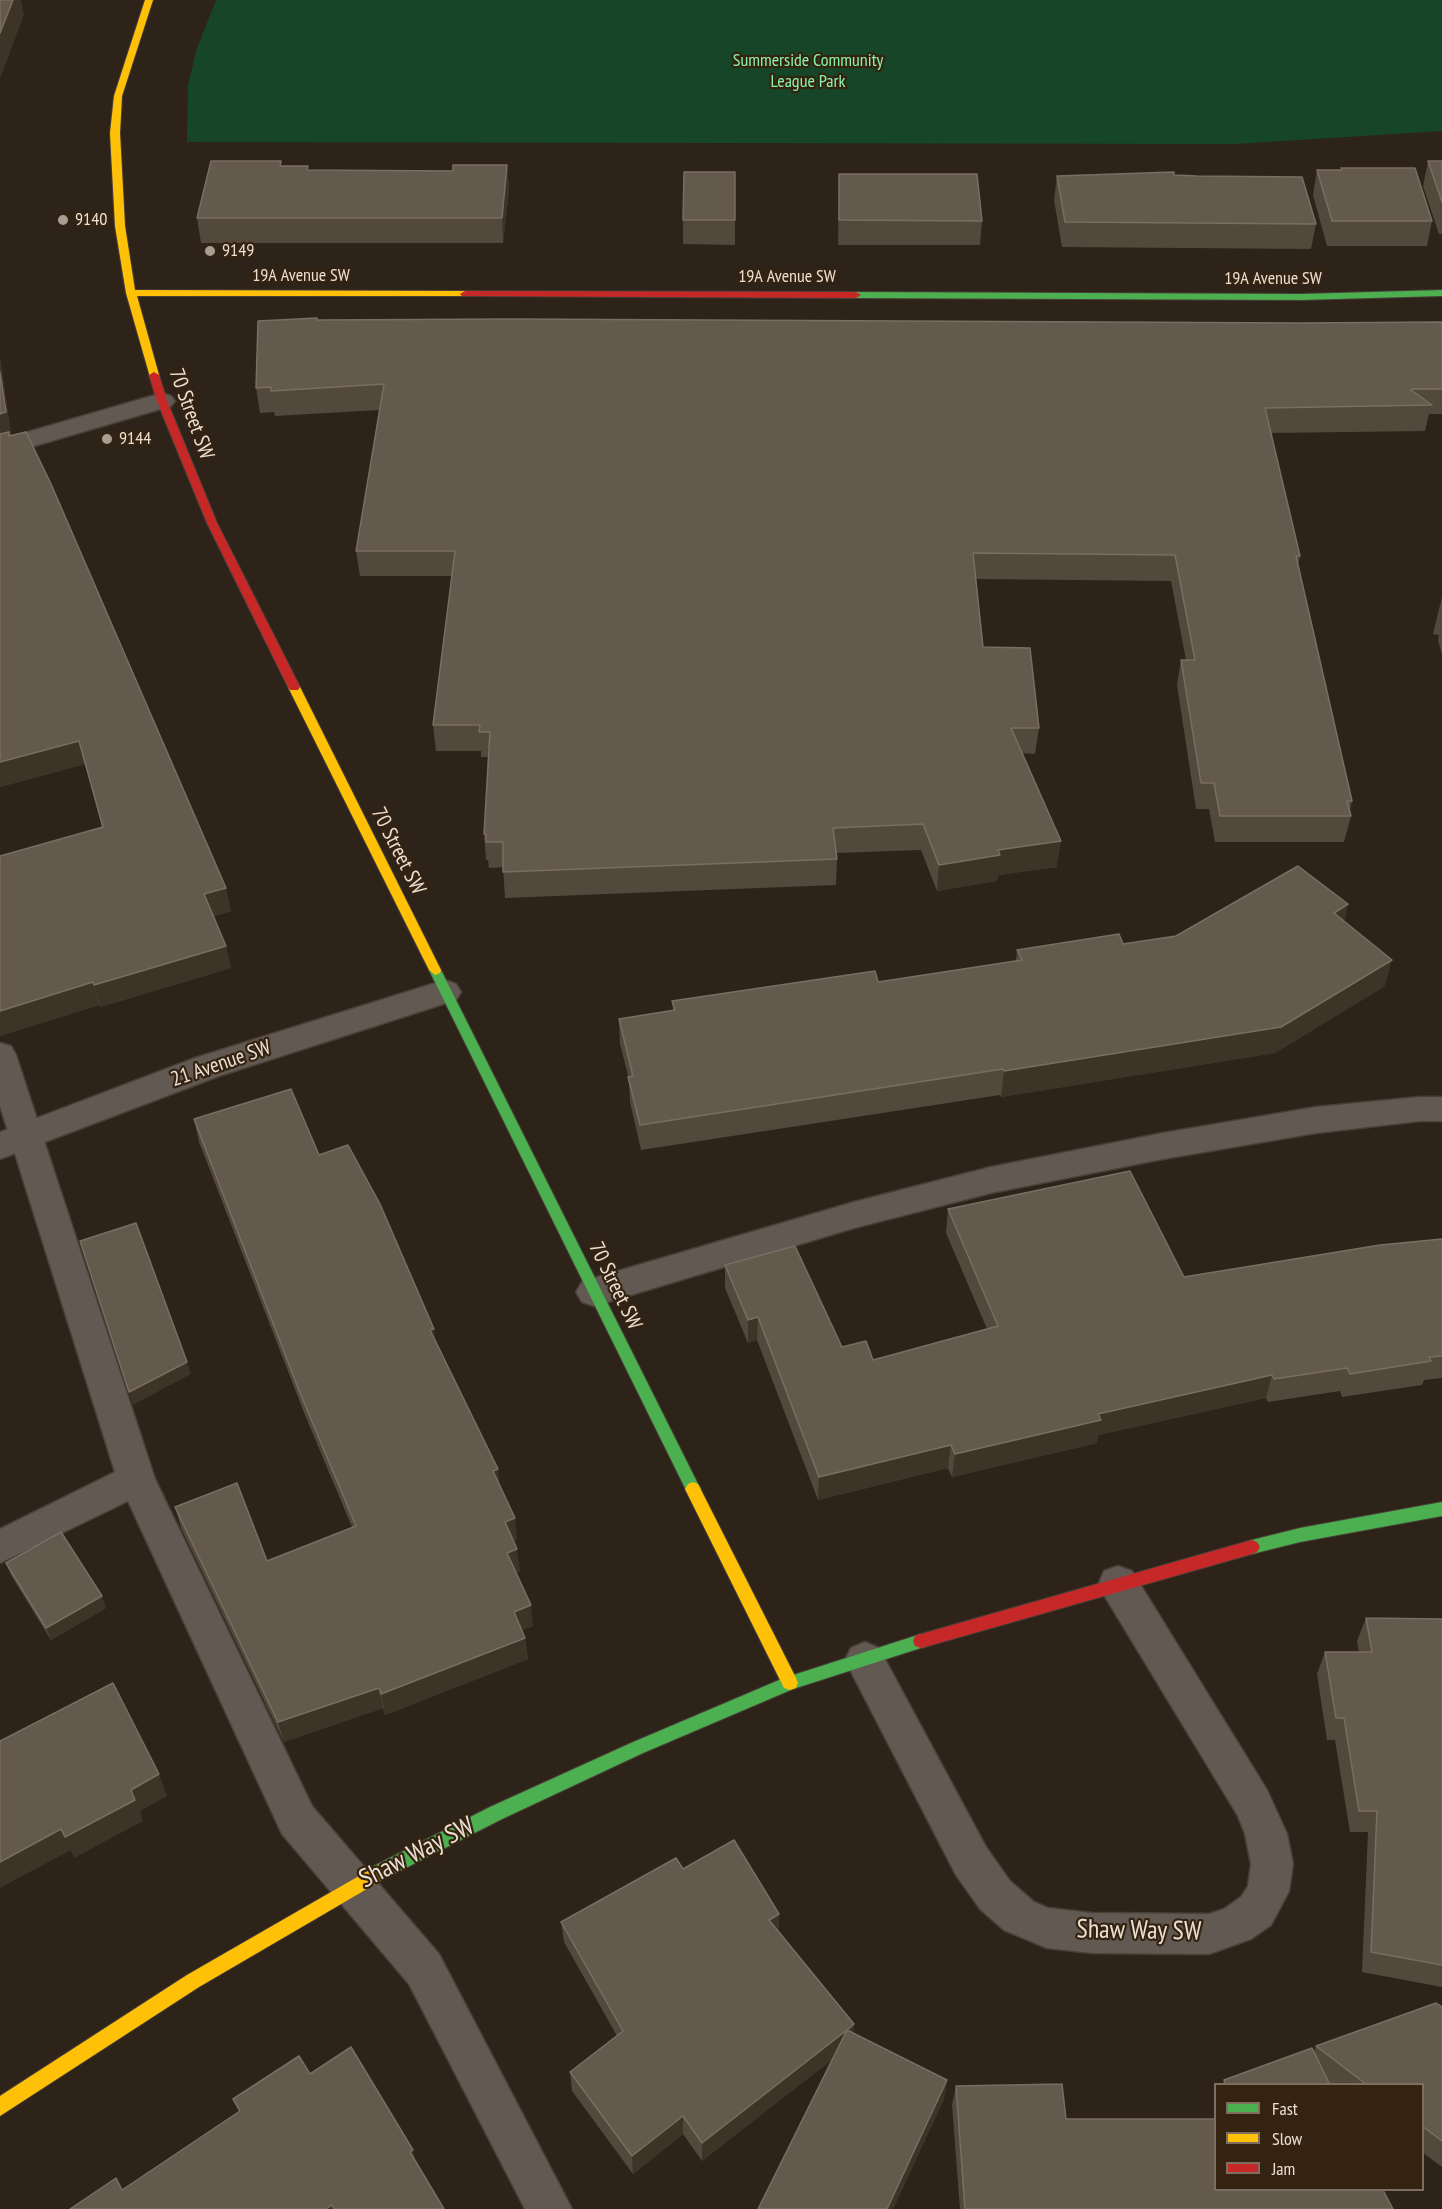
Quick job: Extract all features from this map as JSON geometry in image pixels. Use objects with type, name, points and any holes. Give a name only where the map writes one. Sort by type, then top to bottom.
[{"type":"street","name":"70 Street SW","points":[[149,0],[123,76],[118,96],[115,133],[120,226],[131,293],[162,401],[212,523],[790,1683]]},
{"type":"street","name":"19A Avenue SW","points":[[131,293],[1301,297],[1442,293]]},
{"type":"street","points":[[0,448],[162,401]]},
{"type":"street","name":"21 Avenue SW","points":[[13,1141],[207,1068],[446,992]]},
{"type":"street","points":[[0,1055],[13,1141],[136,1479],[297,1820],[424,1969],[549,2209]]},
{"type":"street","points":[[594,1292],[854,1215],[991,1180],[1162,1146],[1316,1120],[1420,1109],[1442,1109]]},
{"type":"street","points":[[0,1547],[136,1479]]},
{"type":"street","name":"Shaw Way SW","points":[[0,2107],[194,1981],[354,1885],[506,1808],[636,1748],[790,1683],[967,1626],[1118,1583],[1300,1535],[1442,1509]]},
{"type":"street","name":"Shaw Way SW","points":[[865,1660],[971,1861],[995,1895],[1018,1916],[1047,1928],[1092,1933],[1209,1934],[1236,1925],[1256,1911],[1268,1891],[1272,1864],[1266,1834],[1253,1804],[1118,1583]]},
{"type":"green space","name":"Summerside Community League Park","points":[[216,0],[1442,0],[1442,131],[1235,144],[187,142],[188,85],[197,48]]},
{"type":"building","points":[[0,0],[13,0],[0,33]]},
{"type":"building","points":[[211,161],[281,161],[280,166],[308,166],[307,170],[453,171],[453,165],[507,165],[502,218],[197,218]]},
{"type":"building","points":[[1428,161],[1442,161],[1442,202]]},
{"type":"building","points":[[1341,168],[1415,168],[1432,221],[1332,221],[1317,170],[1342,170]]},
{"type":"building","points":[[684,172],[735,172],[735,220],[683,220]]},
{"type":"building","points":[[1174,172],[1174,175],[1197,176],[1302,177],[1316,224],[1065,222],[1057,176]]},
{"type":"building","points":[[839,174],[977,174],[982,221],[839,220]]},
{"type":"building","points":[[317,318],[317,320],[1442,322],[1442,389],[1411,390],[1432,405],[1265,408],[1300,556],[1296,556],[1352,801],[1347,801],[1351,816],[1220,816],[1214,783],[1201,783],[1181,660],[1195,660],[1175,555],[973,553],[983,647],[1030,648],[1039,728],[1011,728],[1061,841],[998,850],[1000,855],[939,865],[923,824],[833,828],[837,859],[503,872],[503,842],[486,842],[486,834],[484,834],[490,732],[479,732],[480,725],[433,725],[455,551],[356,551],[384,384],[271,391],[271,387],[256,388],[258,321]]},
{"type":"building","points":[[0,372],[6,412],[0,414]]},
{"type":"building","points":[[9,432],[9,436],[26,432],[51,484],[226,888],[204,894],[226,946],[94,985],[93,982],[0,1011],[0,856],[103,827],[79,741],[0,762],[0,434]]},
{"type":"building","points":[[1298,866],[1348,904],[1334,913],[1392,960],[1281,1027],[640,1125],[628,1077],[633,1076],[619,1019],[675,1010],[672,1001],[875,971],[878,982],[1022,960],[1017,950],[1119,934],[1123,944],[1176,936]]},
{"type":"building","points":[[291,1089],[319,1155],[348,1145],[380,1204],[434,1329],[430,1330],[498,1469],[493,1471],[515,1518],[505,1522],[517,1549],[507,1553],[531,1605],[514,1612],[525,1638],[381,1694],[379,1688],[278,1722],[175,1507],[237,1483],[267,1561],[356,1526],[300,1393],[194,1119]]},
{"type":"building","points":[[1130,1171],[1184,1277],[1380,1245],[1442,1239],[1442,1356],[1429,1357],[1431,1361],[1350,1374],[1347,1368],[1274,1379],[1272,1375],[1098,1414],[1101,1420],[955,1454],[951,1445],[819,1477],[758,1317],[748,1320],[725,1265],[795,1246],[842,1347],[866,1341],[873,1360],[998,1326],[948,1209]]},
{"type":"building","points":[[136,1223],[187,1362],[129,1392],[80,1241]]},
{"type":"building","points":[[61,1532],[102,1596],[46,1628],[6,1563]]},
{"type":"building","points":[[1366,1618],[1442,1619],[1442,1965],[1371,1952],[1377,1811],[1359,1811],[1344,1718],[1336,1718],[1325,1652],[1372,1652]]},
{"type":"building","points":[[113,1683],[159,1774],[131,1790],[135,1800],[65,1837],[61,1829],[0,1862],[0,1741]]},
{"type":"building","points":[[734,1840],[779,1914],[769,1920],[854,2024],[702,2143],[683,2116],[632,2156],[570,2072],[623,2031],[561,1922],[676,1858],[683,1869]]},
{"type":"building","points":[[1436,2003],[1442,2007],[1442,2141],[1424,2128],[1424,2083],[1364,2083],[1316,2046]]},
{"type":"building","points":[[847,2030],[947,2080],[887,2209],[758,2209]]},
{"type":"building","points":[[351,2047],[413,2150],[410,2152],[444,2209],[334,2209],[332,2205],[326,2209],[70,2209],[116,2178],[122,2190],[240,2111],[233,2099],[299,2056],[310,2074]]},
{"type":"building","points":[[1312,2048],[1329,2083],[1225,2083],[1224,2080]]},
{"type":"building","points":[[1062,2084],[1066,2119],[1214,2119],[1214,2191],[1384,2191],[1393,2209],[965,2209],[956,2086]]},
{"type":"traffic: fast","points":[[856,295],[1301,297],[1442,293]]},
{"type":"traffic: fast","points":[[435,970],[693,1489]]},
{"type":"traffic: fast","points":[[1252,1547],[1300,1535],[1442,1509]]},
{"type":"traffic: fast","points":[[378,1873],[496,1813],[637,1748],[790,1683],[921,1641]]},
{"type":"traffic: slow","points":[[149,0],[118,96],[115,133],[120,226],[131,293],[154,375]]},
{"type":"traffic: slow","points":[[131,293],[465,294]]},
{"type":"traffic: slow","points":[[294,687],[435,970]]},
{"type":"traffic: slow","points":[[693,1489],[790,1683]]},
{"type":"traffic: slow","points":[[0,2107],[193,1981],[378,1873]]},
{"type":"traffic: jam","points":[[465,294],[856,295]]},
{"type":"traffic: jam","points":[[154,375],[162,401],[212,523],[294,687]]},
{"type":"traffic: jam","points":[[921,1641],[1252,1547]]},
{"type":"place","name":"9140","points":[[63,220]]},
{"type":"place","name":"9149","points":[[210,251]]},
{"type":"place","name":"9144","points":[[107,439]]}]
